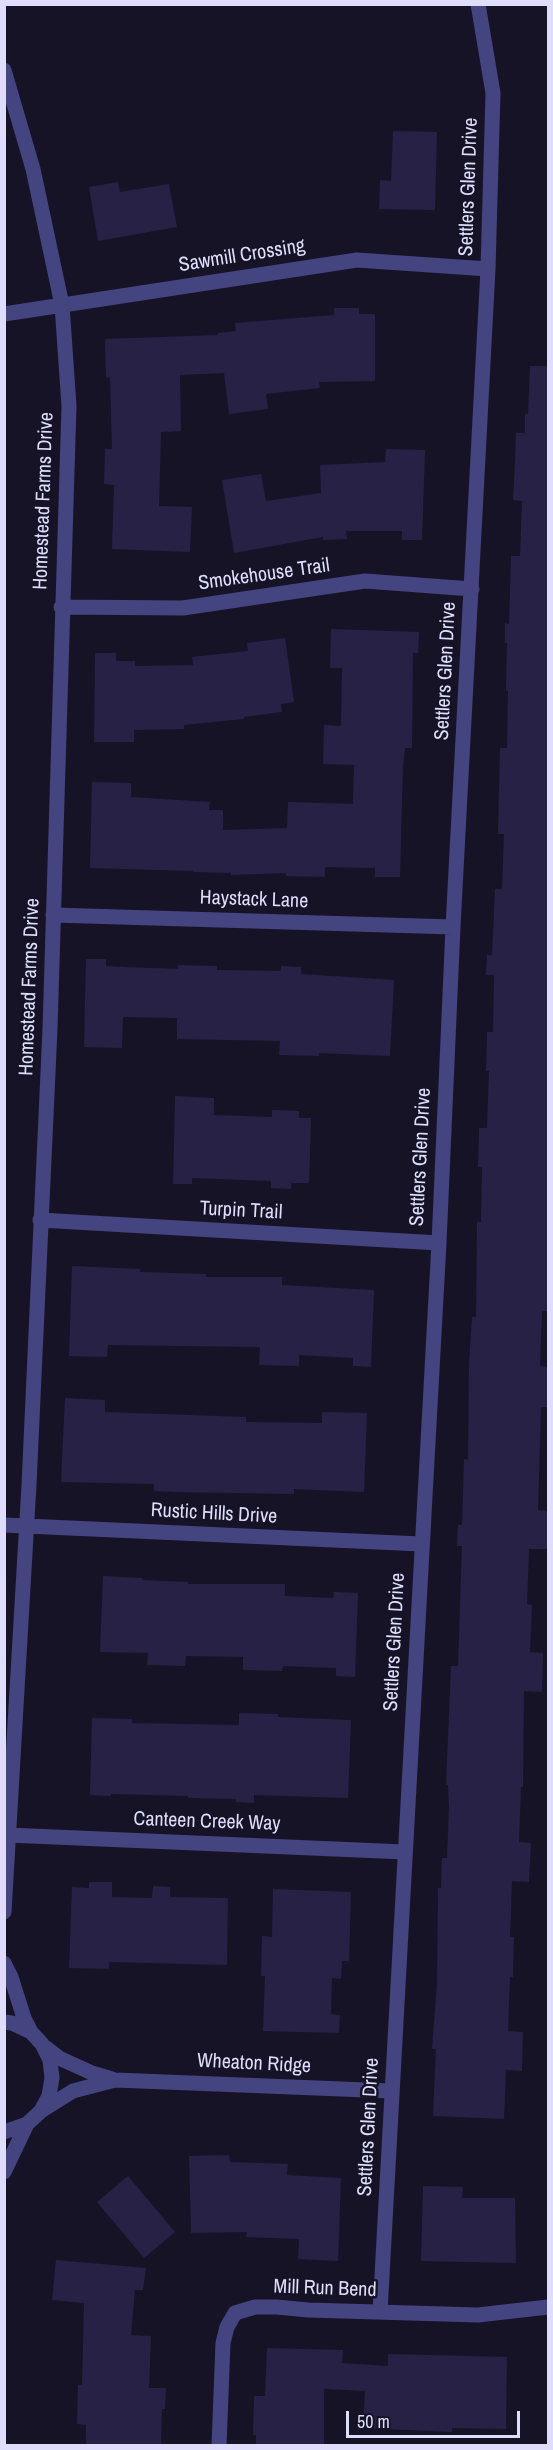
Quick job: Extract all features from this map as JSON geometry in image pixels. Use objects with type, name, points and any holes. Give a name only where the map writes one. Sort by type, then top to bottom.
[{"type":"street","name":"Settlers Glen Drive","points":[[380,2312],[439,1243],[453,927],[488,269],[493,93],[478,4]]},
{"type":"street","name":"Homestead Farms Drive","points":[[4,70],[33,168],[62,305],[69,406],[50,1029],[26,1526],[4,1912]]},
{"type":"street","name":"Sawmill Crossing","points":[[4,314],[357,260],[488,269]]},
{"type":"street","name":"Smokehouse Trail","points":[[62,607],[183,608],[365,582],[472,589]]},
{"type":"street","name":"Haystack Lane","points":[[53,915],[453,927]]},
{"type":"street","name":"Turpin Trail","points":[[40,1220],[439,1243]]},
{"type":"street","name":"Rustic Hills Drive","points":[[4,1525],[421,1545]]},
{"type":"street","name":"Canteen Creek Way","points":[[8,1835],[405,1852]]},
{"type":"street","points":[[4,1963],[12,1977],[24,2018],[50,2060],[52,2078],[50,2096],[41,2111],[27,2124],[4,2172]]},
{"type":"street","points":[[4,2022],[12,2022],[31,2032]]},
{"type":"street","name":"Wheaton Ridge","points":[[42,2044],[59,2058],[92,2073],[115,2080],[392,2091]]},
{"type":"street","name":"Wheaton Ridge","points":[[41,2111],[74,2091],[115,2080]]},
{"type":"street","points":[[4,2132],[27,2124]]},
{"type":"street","name":"Mill Run Bend","points":[[219,2445],[223,2343],[227,2327],[235,2313],[255,2307],[277,2307],[478,2315],[549,2307]]},
{"type":"building","points":[[393,131],[437,132],[435,210],[379,209],[380,180],[391,181]]},
{"type":"building","points":[[118,182],[120,192],[169,184],[177,227],[98,241],[89,187]]},
{"type":"building","points":[[334,308],[359,308],[359,314],[375,314],[375,381],[319,382],[320,388],[266,394],[268,409],[229,414],[224,373],[180,375],[181,431],[161,432],[159,506],[192,507],[190,552],[112,549],[114,485],[104,484],[105,449],[112,449],[110,377],[106,378],[105,339],[218,335],[218,333],[236,331],[235,323],[334,315]]},
{"type":"building","points":[[530,366],[549,366],[549,1263],[547,1311],[542,1311],[540,1366],[549,1367],[549,1407],[541,1407],[538,1510],[549,1511],[549,1549],[529,1549],[527,1604],[532,1605],[530,1652],[543,1653],[542,1692],[524,1691],[523,1787],[521,1787],[519,1842],[531,1843],[529,1882],[512,1881],[510,1937],[514,1937],[513,1977],[510,1977],[508,2031],[523,2032],[522,2071],[506,2070],[504,2119],[433,2116],[436,2049],[432,2049],[437,1983],[438,1888],[441,1888],[442,1858],[447,1858],[449,1807],[448,1785],[446,1785],[451,1666],[458,1666],[462,1546],[457,1546],[458,1525],[462,1525],[464,1459],[468,1460],[469,1364],[472,1317],[476,1317],[477,1222],[481,1222],[482,1167],[478,1167],[479,1128],[487,1128],[489,1071],[486,1071],[487,1032],[493,1032],[494,975],[486,975],[487,955],[492,955],[495,889],[502,889],[504,834],[498,834],[500,748],[507,748],[508,691],[506,691],[505,623],[509,624],[511,556],[520,556],[522,501],[513,500],[516,433],[525,433]]},
{"type":"building","points":[[386,449],[425,450],[422,540],[402,540],[402,531],[346,531],[347,539],[323,540],[323,537],[234,553],[222,480],[261,474],[266,501],[321,493],[320,465],[385,462]]},
{"type":"building","points":[[331,629],[419,632],[418,653],[413,653],[412,748],[405,748],[403,767],[400,877],[375,877],[375,868],[325,867],[325,877],[286,876],[286,873],[231,875],[231,873],[193,871],[90,868],[92,782],[131,783],[131,797],[210,802],[209,810],[223,810],[223,830],[287,828],[288,802],[353,804],[354,765],[323,764],[324,725],[341,726],[342,668],[330,668]]},
{"type":"building","points":[[285,638],[294,702],[281,704],[282,712],[244,717],[244,719],[184,725],[184,729],[134,730],[134,742],[94,742],[95,653],[116,653],[116,661],[135,661],[135,666],[193,665],[192,657],[248,651],[247,643]]},
{"type":"building","points":[[86,959],[106,959],[106,966],[124,967],[178,969],[178,965],[217,966],[217,970],[281,971],[281,966],[301,967],[301,974],[394,980],[390,1056],[319,1053],[319,1056],[279,1055],[280,1041],[177,1039],[177,1018],[123,1017],[122,1048],[84,1047]]},
{"type":"building","points":[[175,1096],[214,1098],[214,1115],[272,1117],[272,1110],[299,1111],[299,1118],[311,1118],[309,1183],[291,1183],[291,1189],[271,1188],[271,1181],[192,1178],[192,1184],[173,1184]]},
{"type":"building","points":[[72,1266],[140,1269],[140,1272],[206,1274],[206,1277],[282,1277],[282,1285],[374,1290],[371,1367],[353,1366],[353,1358],[299,1355],[299,1366],[259,1365],[260,1347],[108,1345],[107,1357],[69,1356]]},
{"type":"building","points":[[65,1398],[105,1400],[105,1412],[246,1417],[246,1422],[322,1423],[322,1412],[367,1413],[364,1492],[294,1489],[294,1494],[175,1492],[154,1491],[154,1484],[61,1482]]},
{"type":"building","points":[[103,1576],[188,1582],[188,1584],[285,1584],[285,1596],[333,1598],[334,1592],[358,1593],[355,1677],[336,1676],[336,1668],[283,1666],[282,1671],[243,1670],[243,1657],[186,1656],[185,1666],[147,1665],[148,1653],[100,1652]]},
{"type":"building","points":[[239,1713],[351,1720],[348,1798],[254,1795],[254,1803],[236,1802],[236,1799],[188,1798],[188,1796],[90,1795],[92,1718],[132,1719],[132,1723],[239,1725]]},
{"type":"building","points":[[89,1882],[112,1882],[112,1897],[152,1898],[153,1886],[170,1887],[170,1897],[228,1898],[227,1965],[109,1962],[109,1969],[69,1968],[72,1887],[89,1888]]},
{"type":"building","points":[[273,1889],[351,1892],[349,1961],[342,1961],[341,1979],[332,1978],[331,2014],[340,2015],[339,2033],[263,2031],[265,1976],[261,1976],[262,1936],[272,1937]]},
{"type":"building","points":[[229,2155],[230,2162],[288,2164],[287,2175],[341,2178],[338,2261],[298,2259],[299,2239],[246,2237],[247,2232],[191,2233],[189,2156]]},
{"type":"building","points":[[128,2176],[175,2232],[144,2258],[97,2202]]},
{"type":"building","points":[[423,2186],[463,2187],[462,2198],[515,2198],[516,2263],[421,2261]]},
{"type":"building","points":[[56,2260],[146,2268],[143,2290],[135,2290],[131,2335],[151,2336],[149,2388],[166,2388],[165,2409],[162,2409],[161,2445],[86,2445],[86,2425],[77,2424],[78,2385],[82,2385],[84,2303],[52,2300]]},
{"type":"building","points":[[267,2348],[343,2350],[342,2363],[388,2366],[388,2354],[507,2357],[506,2429],[452,2428],[452,2432],[363,2428],[365,2391],[324,2389],[324,2445],[256,2445],[256,2435],[253,2435],[254,2396],[265,2396]]}]
